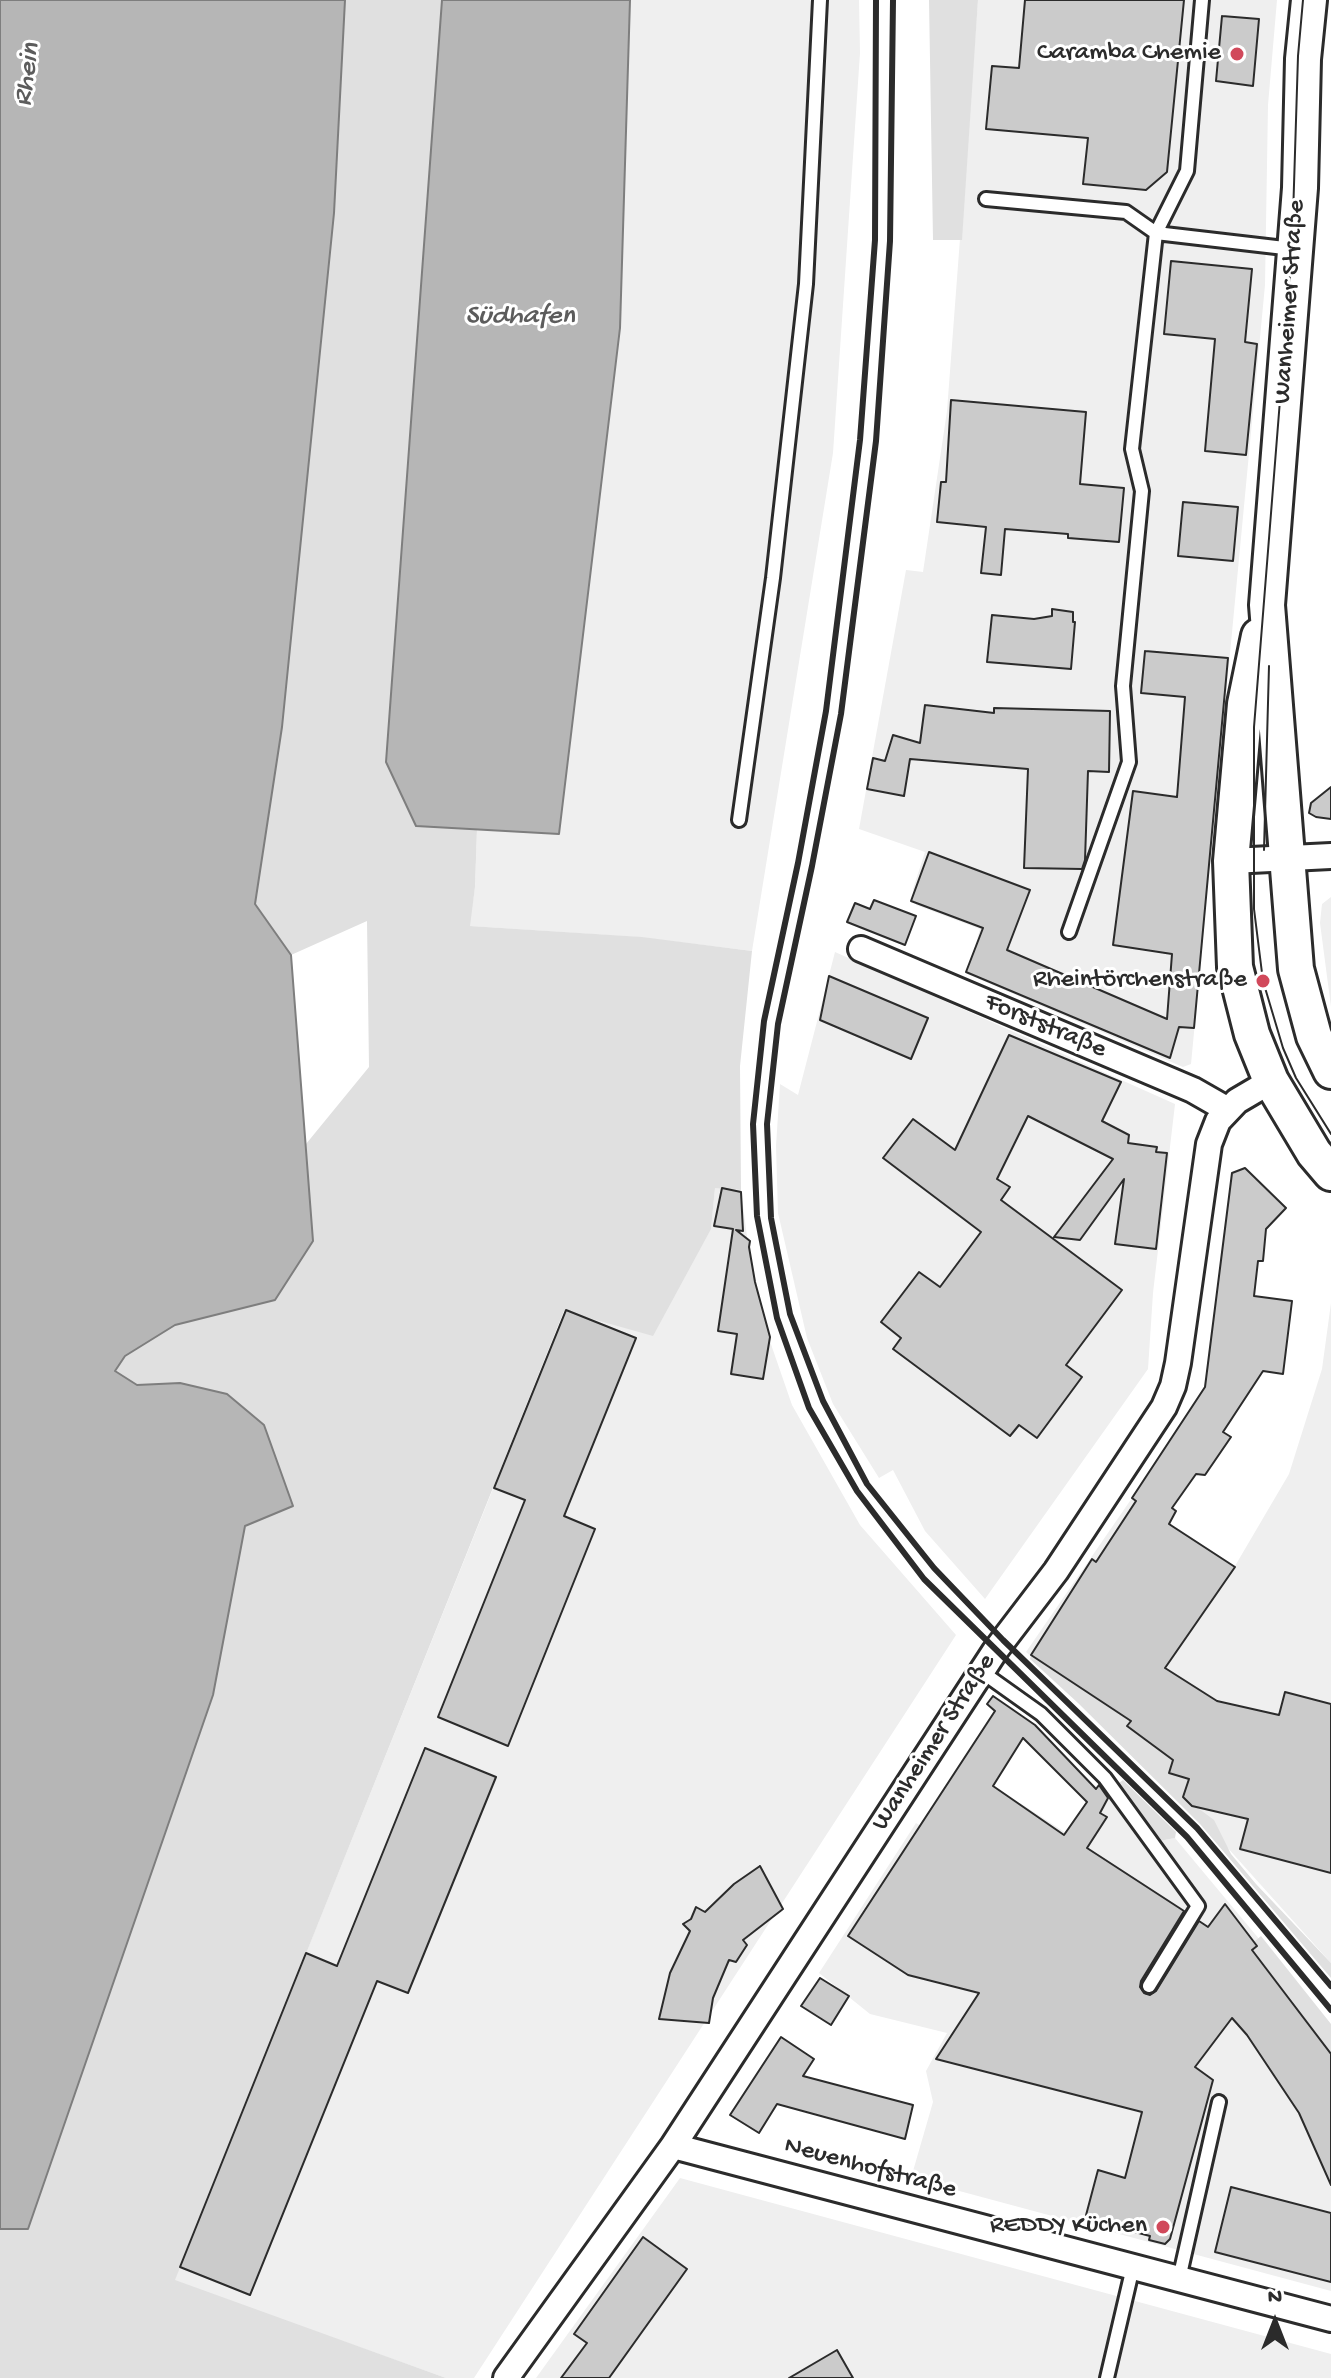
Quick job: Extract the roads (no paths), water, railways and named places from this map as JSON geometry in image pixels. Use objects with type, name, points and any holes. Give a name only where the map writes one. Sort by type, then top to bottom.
[{"type":"street","name":"Wanheimer Straße","points":[[1231,861],[1245,704],[1267,605],[1296,249],[1303,59],[1309,0]]},
{"type":"street","name":"Wanheimer Straße","points":[[1267,605],[1286,858]]},
{"type":"street","points":[[1331,856],[1231,861],[1235,967],[1252,1034],[1271,1081],[1314,1153],[1331,1173]]},
{"type":"street","points":[[1286,858],[1296,969],[1314,1036],[1331,1071]]},
{"type":"street","name":"Forststraße","points":[[861,949],[1193,1090],[1228,1110]]},
{"type":"street","name":"Wanheimer Straße","points":[[506,2378],[673,2146],[982,1672],[1021,1614],[1056,1571],[1164,1407],[1173,1386],[1209,1144],[1218,1121],[1228,1110],[1241,1098],[1271,1081]]},
{"type":"street","name":"Neuenhofstraße","points":[[673,2146],[1331,2319]]},
{"type":"lane","points":[[739,820],[773,578],[806,284],[820,0]]},
{"type":"lane","points":[[1069,932],[1129,762],[1123,686],[1142,491],[1132,449],[1156,233],[1187,171],[1202,0]]},
{"type":"lane","points":[[986,199],[1126,212],[1156,233],[1296,249]]},
{"type":"lane","points":[[982,1672],[1041,1714],[1105,1778],[1198,1906],[1149,1986]]},
{"type":"lane","points":[[1179,2279],[1219,2102]]},
{"type":"lane","points":[[1107,2378],[1133,2267]]},
{"type":"water","name":"Rhein","points":[[0,0],[345,0],[334,213],[282,727],[255,904],[291,955],[313,1241],[275,1300],[175,1325],[125,1356],[115,1371],[137,1385],[180,1383],[227,1394],[264,1425],[293,1506],[245,1526],[213,1695],[28,2229],[0,2229]]},
{"type":"water","name":"Südhafen","points":[[442,0],[630,0],[620,328],[559,834],[416,826],[386,762]]},
{"type":"tram line","points":[[1303,0],[1298,56],[1292,249],[1254,727],[1254,909],[1263,981],[1283,1048],[1296,1078],[1331,1134]]},
{"type":"tram line","points":[[1264,850],[1269,666]]},
{"type":"railway","points":[[876,0],[875,240],[860,440],[826,711],[764,1021],[753,1124],[757,1216],[777,1318],[809,1408],[857,1491],[924,1579],[1187,1837],[1331,2010]]},
{"type":"railway","points":[[893,0],[890,241],[876,441],[841,714],[778,1024],[767,1124],[771,1218],[790,1314],[823,1401],[867,1484],[934,1568],[1003,1640],[1197,1828],[1331,1986]]},
{"type":"place","name":"Caramba Chemie","points":[[1237,54]]},
{"type":"place","name":"Rheintörchenstraße","points":[[1263,981]]},
{"type":"place","name":"REDDY Küchen","points":[[1163,2227]]}]
